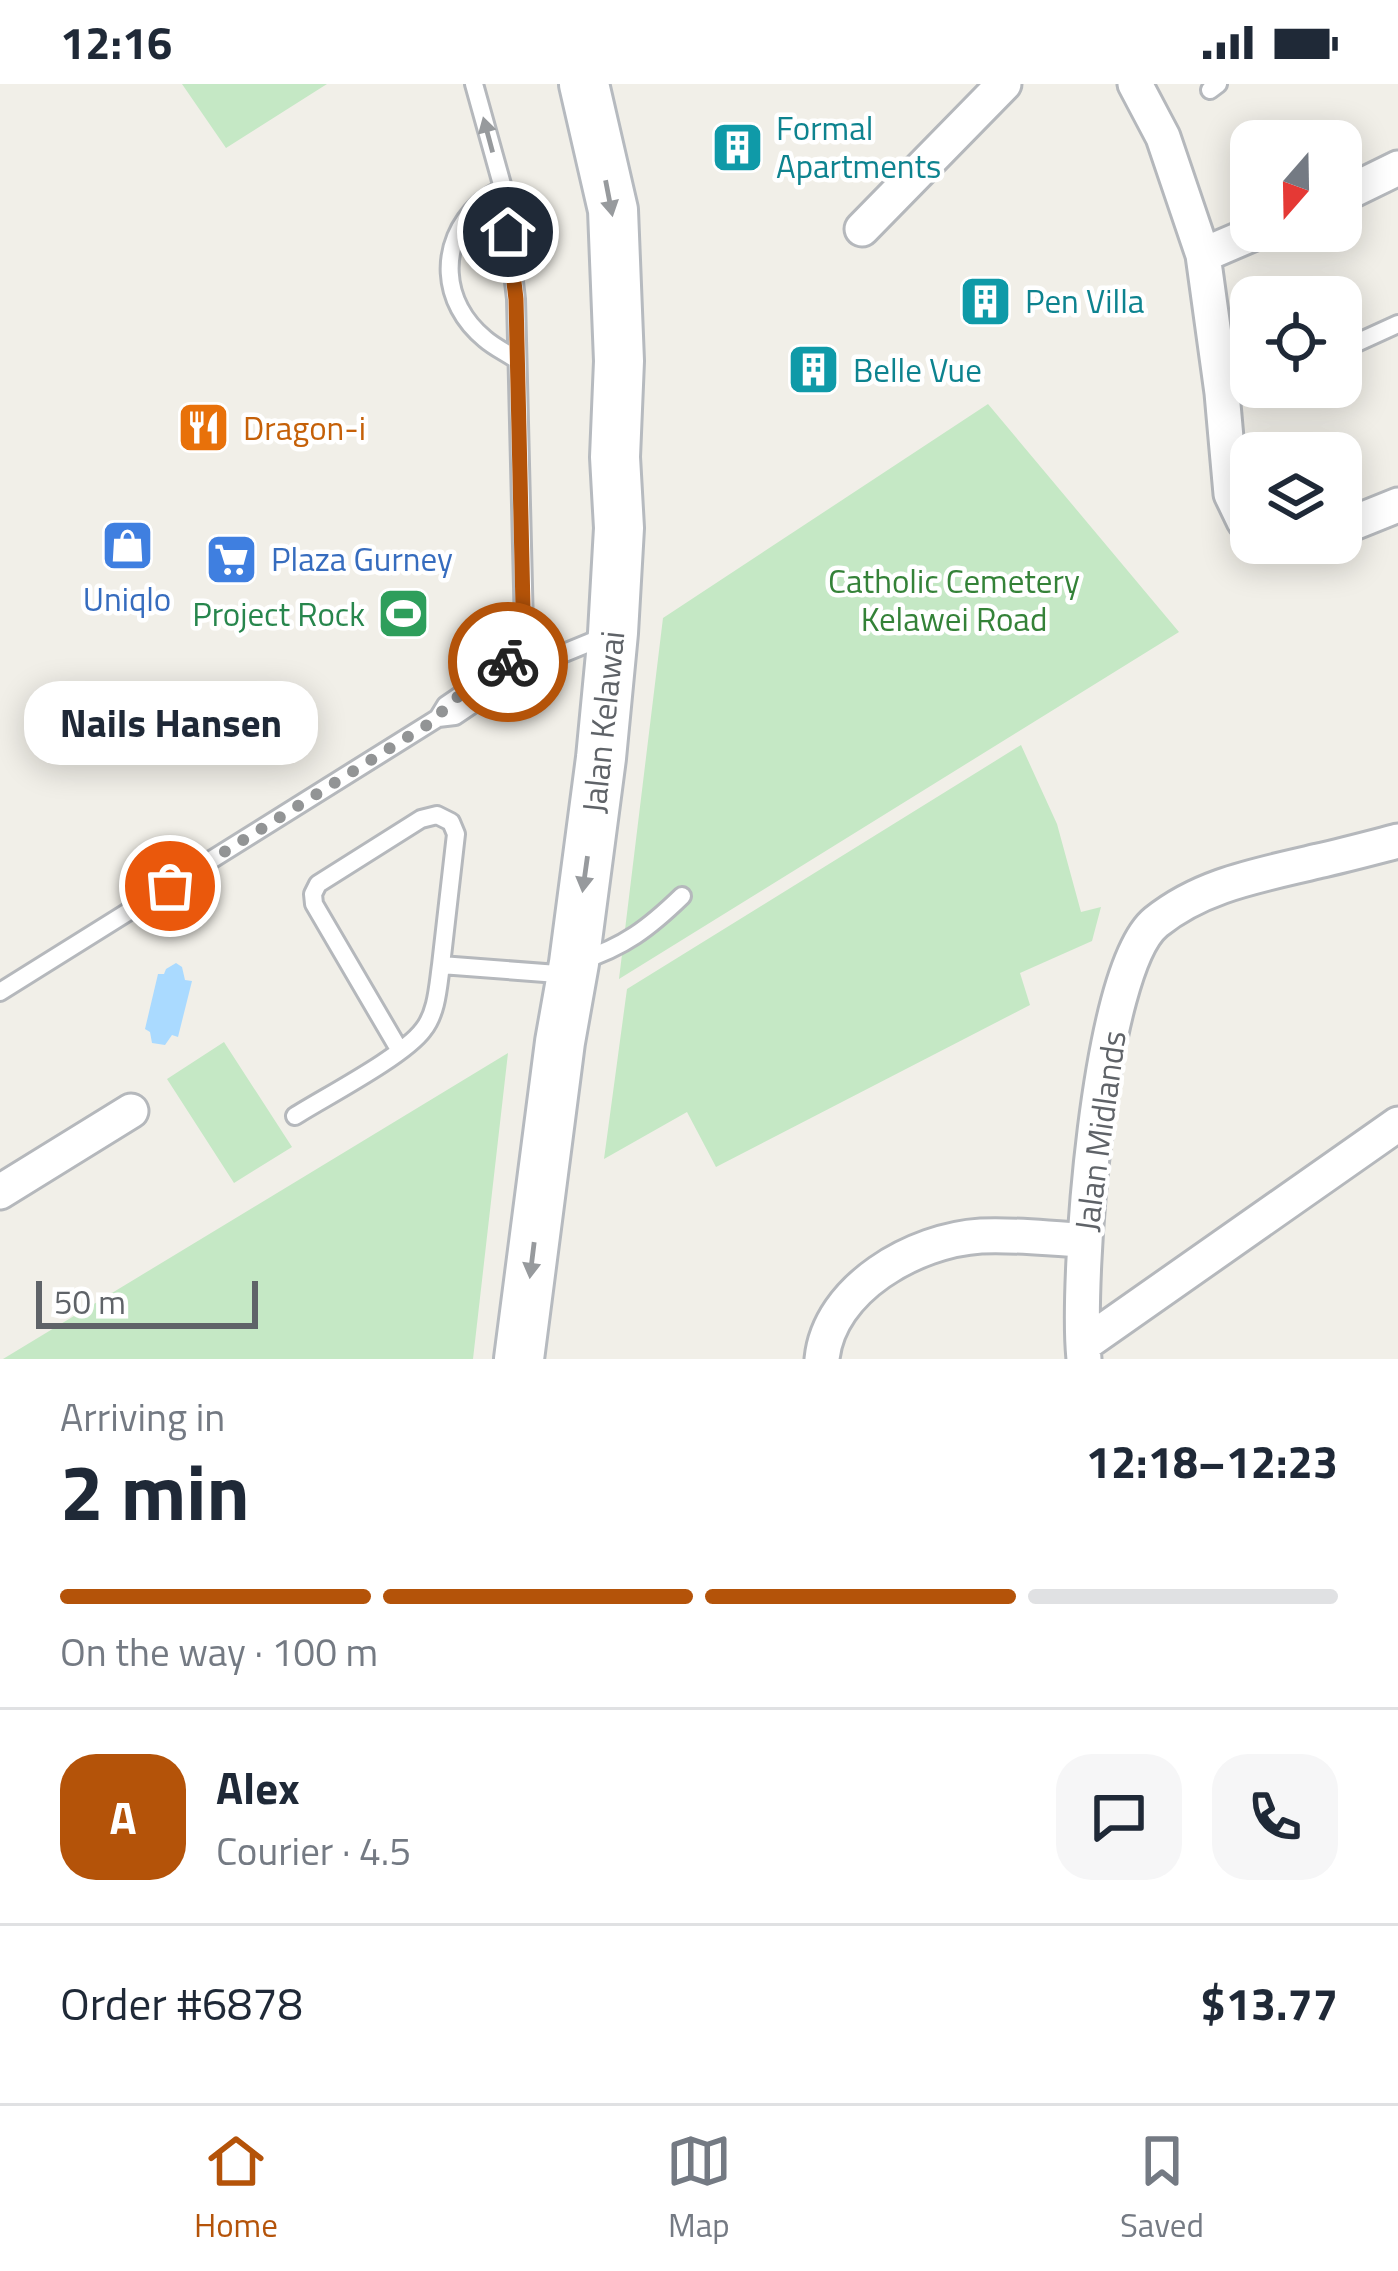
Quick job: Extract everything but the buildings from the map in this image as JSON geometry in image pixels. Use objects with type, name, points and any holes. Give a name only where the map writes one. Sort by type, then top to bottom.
[{"type":"main road","name":"Jalan Kelawai","points":[[519,1359],[602,758],[619,528],[613,210],[584,84]]},
{"type":"street","points":[[862,229],[1004,84]]},
{"type":"street","points":[[1135,84],[1163,137],[1203,255],[1230,362]]},
{"type":"street","points":[[1362,186],[1398,168]]},
{"type":"street","points":[[1203,255],[1230,243]]},
{"type":"street","points":[[1362,520],[1398,505]]},
{"type":"street","name":"Jalan Midlands","points":[[1084,1352],[1089,1181],[1108,1048],[1138,946],[1153,924],[1203,892],[1398,841]]},
{"type":"street","points":[[0,1192],[131,1111]]},
{"type":"street","name":"Jalan Midlands","points":[[1084,1352],[1398,1124]]},
{"type":"street","points":[[822,1359],[838,1310],[906,1258],[942,1243],[981,1236],[1084,1240]]},
{"type":"lane","points":[[474,84],[503,188],[516,299],[525,660]]},
{"type":"lane","points":[[503,188],[480,203],[465,221],[448,275],[458,308],[470,323],[484,339],[517,360]]},
{"type":"lane","points":[[1362,340],[1398,324]]},
{"type":"lane","points":[[0,992],[438,718],[446,705],[525,660],[613,633]]},
{"type":"lane","points":[[295,1116],[400,1051],[424,1029],[436,1001],[456,834],[451,822],[437,815],[421,819],[318,884],[313,894],[314,904],[400,1051]]},
{"type":"lane","points":[[441,965],[573,969],[623,945],[682,896]]},
{"type":"green space","points":[[182,84],[327,84],[226,148]]},
{"type":"green space","name":"Catholic Cemetery Kelawei Road","points":[[988,404],[1179,632],[619,979],[663,618]]},
{"type":"green space","points":[[1021,745],[1057,824],[1081,912],[1101,907],[1092,941],[1020,973],[1030,1005],[716,1167],[687,1112],[604,1159],[627,989]]},
{"type":"green space","points":[[224,1042],[292,1147],[234,1183],[167,1079]]},
{"type":"green space","points":[[508,1053],[473,1359],[3,1359]]},
{"type":"water","points":[[176,963],[185,980],[192,981],[178,1037],[172,1035],[165,1045],[152,1043],[145,1029],[158,974]]},
{"type":"way so far","points":[[170,886],[438,718],[446,705],[508,662]]},
{"type":"place","name":"Formal Apartments","points":[[737,147]]},
{"type":"place","name":"Pen Villa","points":[[986,301]]},
{"type":"place","name":"Belle Vue","points":[[814,370]]},
{"type":"place","name":"Dragon-i","points":[[204,428]]},
{"type":"place","name":"Uniqlo","points":[[127,545]]},
{"type":"place","name":"Plaza Gurney","points":[[232,559]]},
{"type":"place","name":"Project Rock","points":[[404,614]]},
{"type":"place","name":"Nails Hansen","points":[[170,886]]},
{"type":"route","points":[[508,232],[516,299],[524,652],[508,662]]}]
